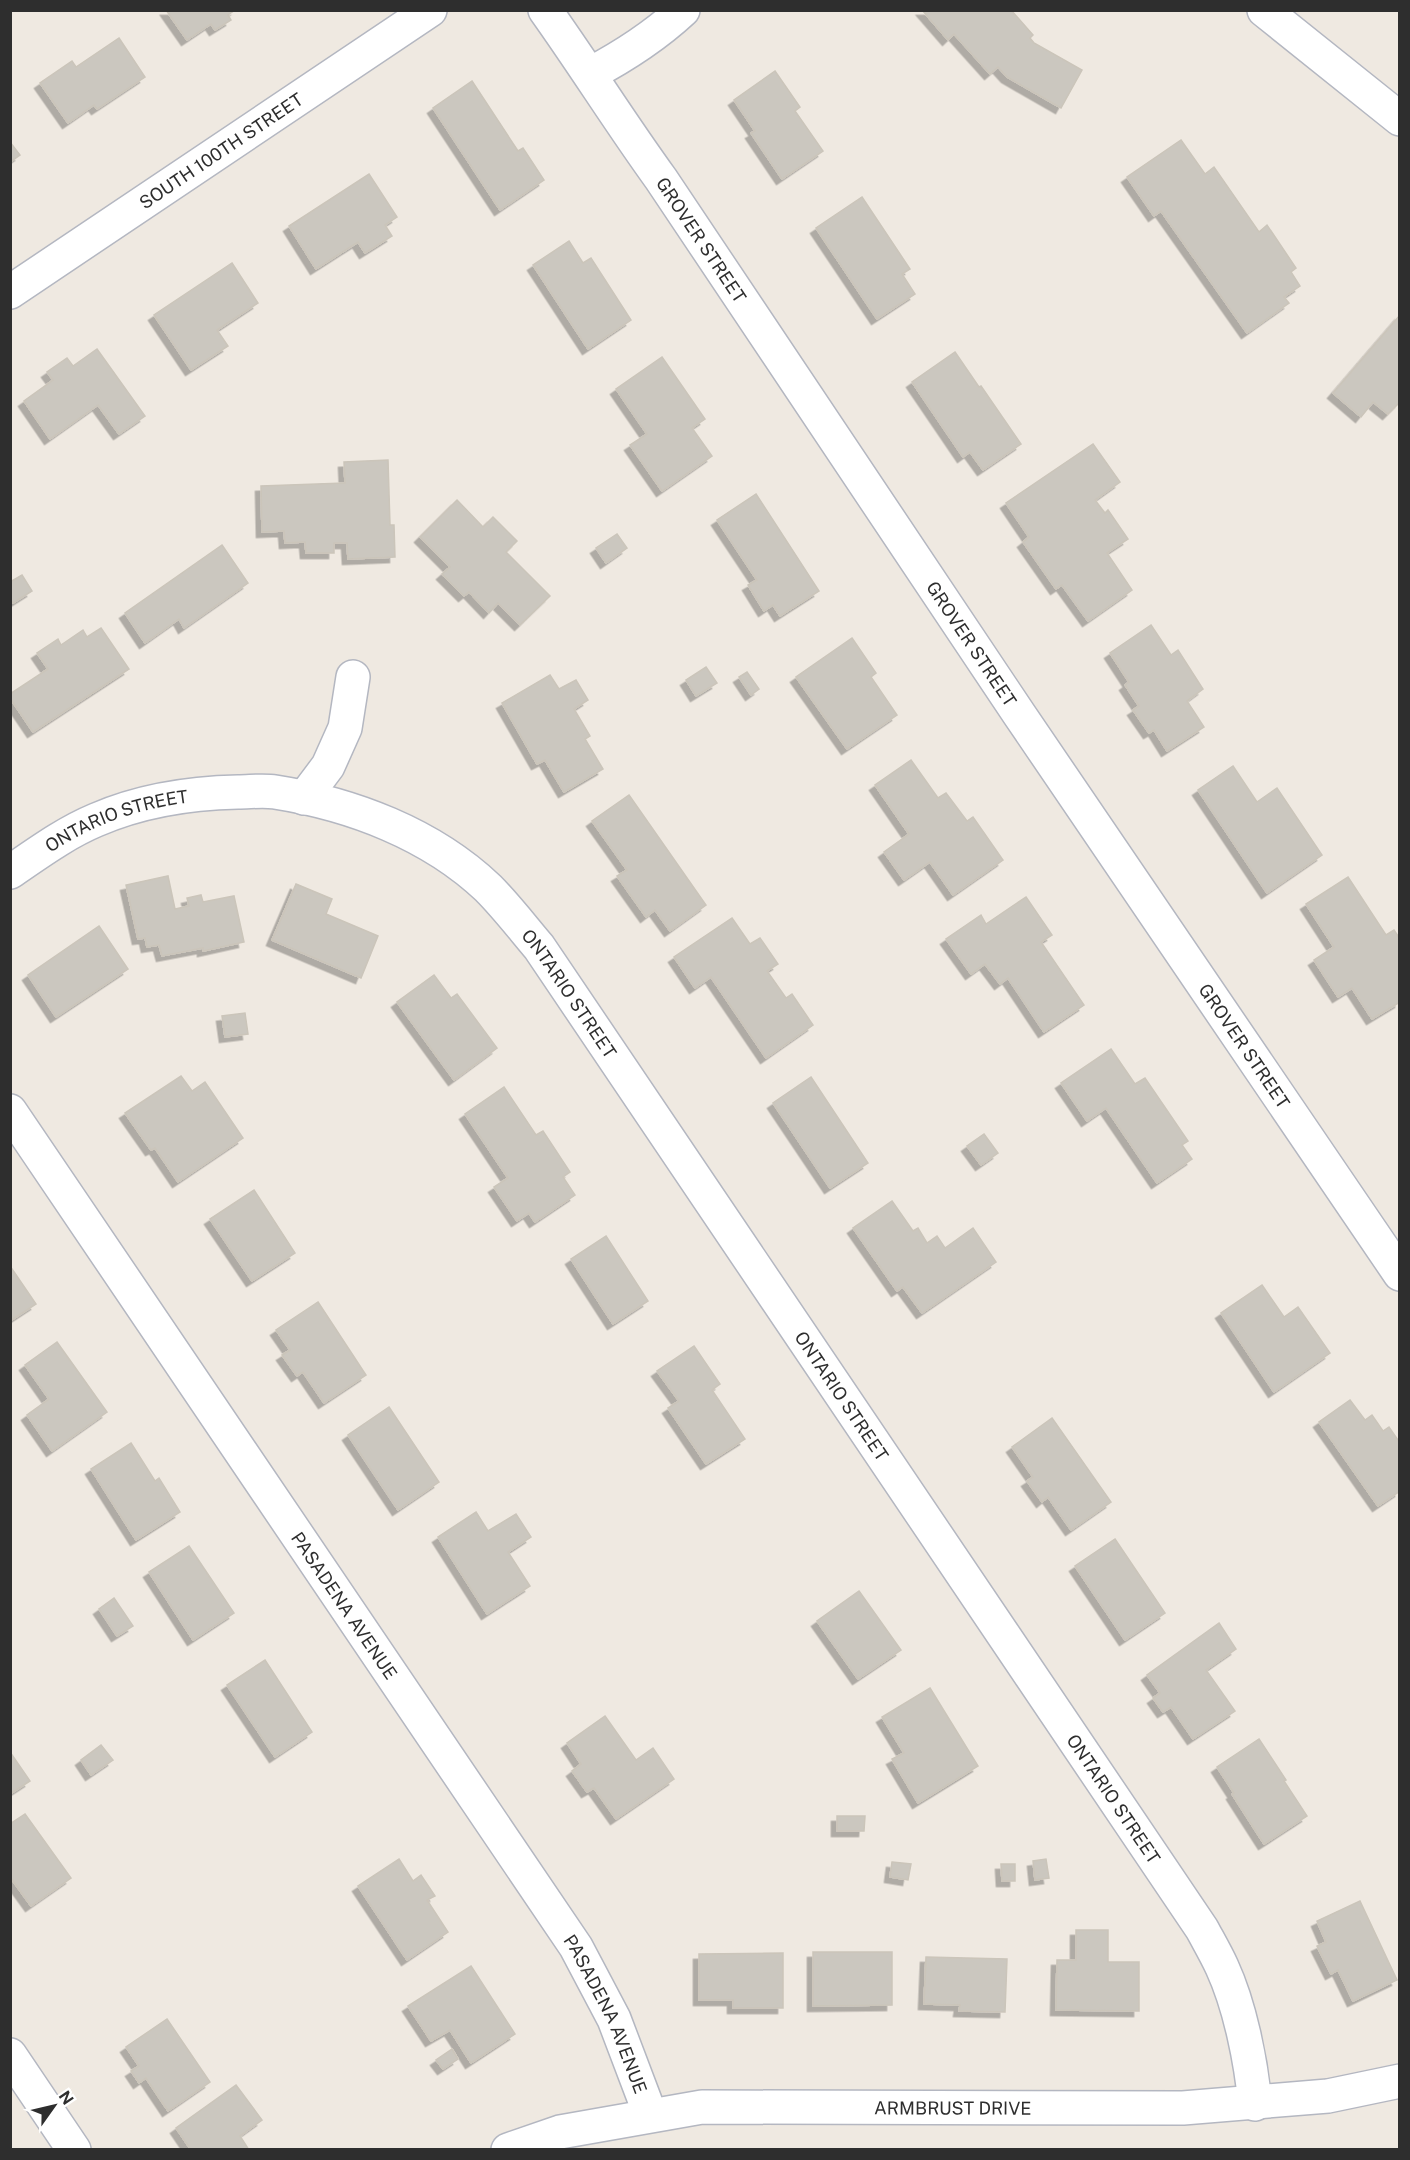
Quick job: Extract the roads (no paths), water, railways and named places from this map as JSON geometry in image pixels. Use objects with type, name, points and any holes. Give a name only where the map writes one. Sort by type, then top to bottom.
[{"type":"street","name":"SOUTH 100TH STREET","points":[[10,292],[430,10]]},
{"type":"street","name":"GROVER STREET","points":[[545,10],[661,179],[1019,714],[1400,1274]]},
{"type":"street","points":[[590,74],[617,60],[661,31],[683,10]]},
{"type":"street","points":[[1264,10],[1400,119]]},
{"type":"street","points":[[304,798],[328,766],[345,728],[353,677]]},
{"type":"street","name":"ONTARIO STREET","points":[[10,872],[63,836],[131,807],[198,793],[273,791],[369,814],[436,848],[489,889],[538,947],[1202,1929],[1222,1967],[1233,1995],[1252,2074],[1255,2104]]},
{"type":"street","name":"PASADENA AVENUE","points":[[10,1112],[576,1947],[614,2019],[650,2114]]},
{"type":"street","points":[[10,2055],[75,2150]]},
{"type":"street","name":"ARMBRUST DRIVE","points":[[508,2150],[560,2132],[650,2114],[702,2107],[1183,2108],[1255,2104],[1328,2096],[1400,2081]]}]
